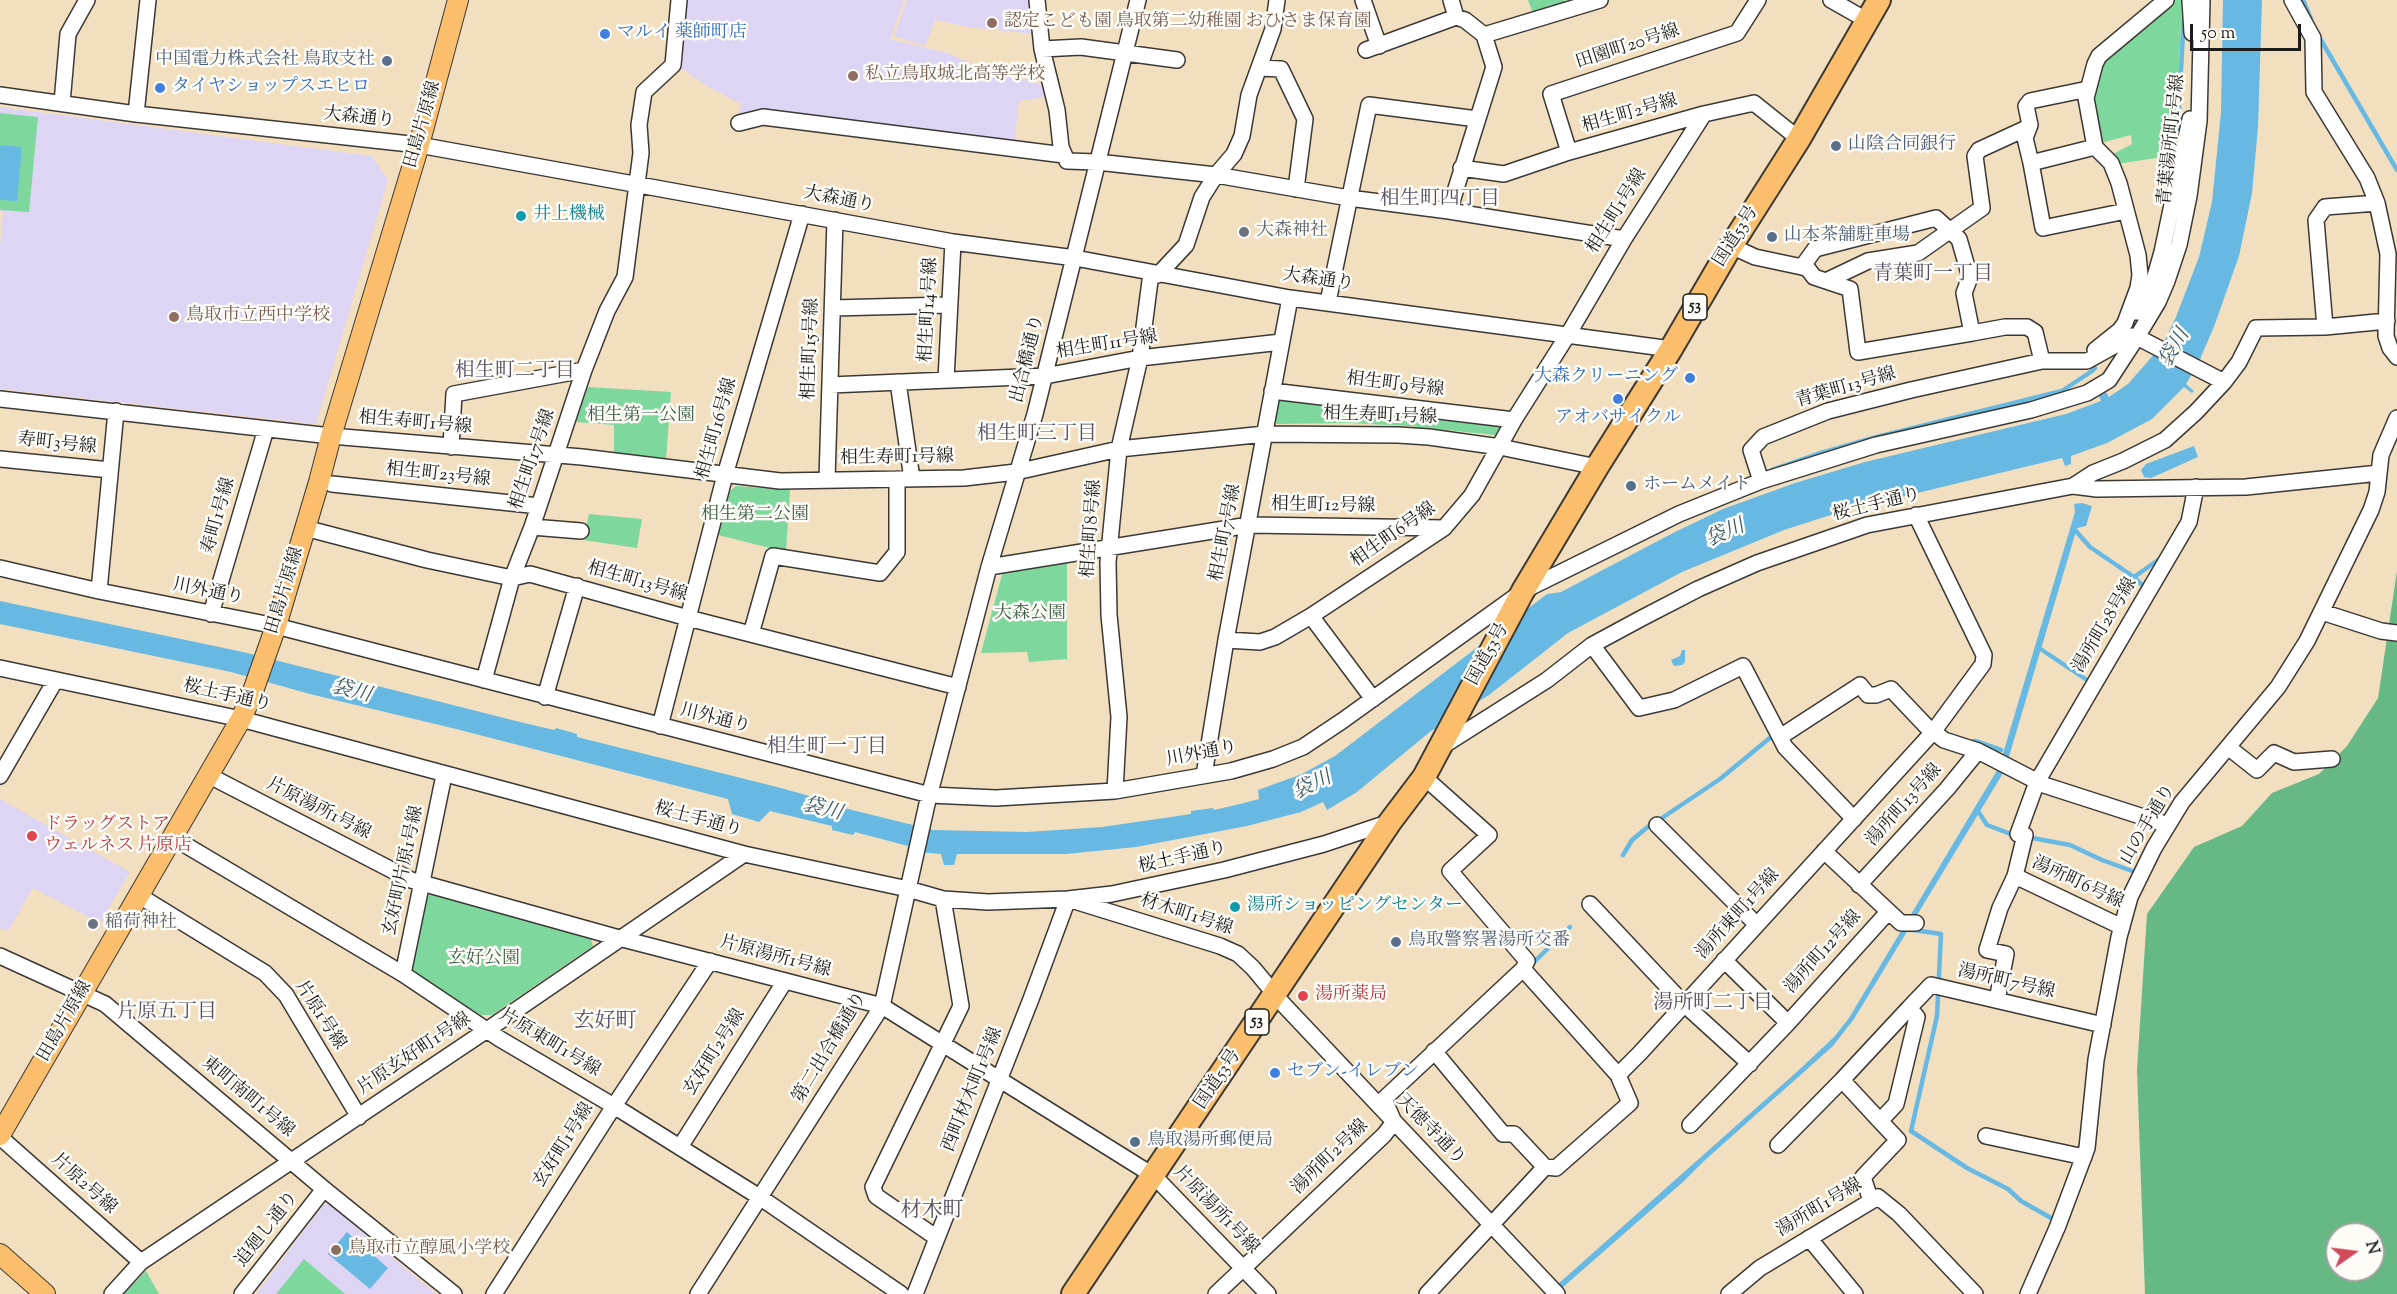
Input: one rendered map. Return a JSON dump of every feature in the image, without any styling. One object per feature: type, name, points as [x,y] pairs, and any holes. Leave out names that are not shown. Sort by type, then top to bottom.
[{"type":"highway","name":"国道53号","points":[[1073,1294],[1390,822],[1424,777],[1523,591],[1731,246],[1799,140],[1879,0]]},
{"type":"main road","name":"田島片原線","points":[[0,1136],[241,719],[252,694],[273,634],[419,145],[458,0]]},
{"type":"main road","points":[[0,1254],[45,1294]]},
{"type":"street","points":[[62,104],[68,34],[87,0]]},
{"type":"street","points":[[136,114],[148,0]]},
{"type":"street","name":"相生町17号線","points":[[484,680],[512,578],[557,457],[607,311],[625,277],[641,153],[639,125],[645,92],[673,64],[679,0]]},
{"type":"street","points":[[1037,0],[1042,49],[1067,161],[1097,162],[1216,175],[1349,198],[1449,211],[1624,239]]},
{"type":"street","name":"出合橋通り","points":[[929,799],[989,567],[1045,376],[1138,0]]},
{"type":"street","points":[[1364,0],[1373,48],[1456,17],[1465,20],[1484,35],[1494,67],[1449,211]]},
{"type":"street","points":[[1451,0],[1456,17]]},
{"type":"street","points":[[1484,35],[1600,0]]},
{"type":"street","name":"田園町20号線","points":[[1569,152],[1551,94],[1737,33],[1758,0]]},
{"type":"street","points":[[1831,0],[1868,21]]},
{"type":"street","points":[[2125,323],[2135,302],[2140,275],[2138,255],[2119,183],[2111,163],[2095,147],[2086,98],[2099,56],[2166,0]]},
{"type":"street","points":[[2190,0],[2193,56],[2200,70]]},
{"type":"street","name":"青葉湯所町1号線","points":[[1761,481],[1876,445],[2031,410],[2087,393],[2109,380],[2141,339],[2158,303],[2179,245],[2193,172],[2199,98],[2202,0]]},
{"type":"street","points":[[2292,0],[2313,38],[2314,92],[2367,178],[2377,203],[2388,254],[2386,336],[2390,348],[2397,357]]},
{"type":"street","points":[[1154,274],[1186,245],[1202,197],[1216,175],[1234,154],[1242,136],[1249,95],[1273,29],[1279,1]]},
{"type":"street","points":[[1042,49],[1081,47],[1176,60]]},
{"type":"street","points":[[1260,68],[1281,69],[1305,119],[1296,189]]},
{"type":"street","points":[[2088,89],[2030,101],[2026,106],[2029,127],[2025,138],[2043,228],[2126,211]]},
{"type":"street","name":"大森通り","points":[[0,95],[136,114],[419,145],[953,242],[1075,258],[1290,298],[1569,333],[1671,349]]},
{"type":"street","points":[[2081,361],[2120,330],[2143,305],[2154,280],[2168,228],[2192,109],[2199,98]]},
{"type":"street","name":"相生町2号線","points":[[1461,168],[1504,174],[1569,152],[1704,114],[1754,103],[1799,140]]},
{"type":"street","points":[[1328,302],[1369,105],[1477,119]]},
{"type":"street","name":"相生町1号線","points":[[1569,333],[1624,239],[1704,114]]},
{"type":"street","points":[[739,123],[763,117],[1064,155]]},
{"type":"street","points":[[1826,281],[1868,261],[1918,253],[1982,208],[1975,156],[1979,150],[2029,127]]},
{"type":"street","points":[[2031,164],[2095,147]]},
{"type":"street","points":[[2325,327],[2316,220],[2325,207],[2377,203]]},
{"type":"street","name":"相生町16号線","points":[[660,726],[725,475],[802,214]]},
{"type":"street","points":[[1802,267],[1815,249],[1936,218],[1959,239],[1970,277],[1964,293],[1972,333]]},
{"type":"street","name":"相生町15号線","points":[[827,479],[835,220]]},
{"type":"street","name":"相生町14号線","points":[[946,380],[953,242]]},
{"type":"street","points":[[1731,246],[1755,258],[1808,269],[1814,277],[1851,288],[1858,352],[2006,327],[2027,327],[2035,332],[2042,361]]},
{"type":"street","name":"相生町8号線","points":[[1115,791],[1119,717],[1109,615],[1109,548],[1119,449],[1140,358],[1154,274]]},
{"type":"street","name":"相生町7号線","points":[[1204,776],[1226,640],[1290,298]]},
{"type":"street","points":[[833,308],[949,305]]},
{"type":"street","points":[[2073,486],[2093,473],[2131,458],[2165,440],[2224,382],[2239,362],[2256,328],[2325,327],[2387,321]]},
{"type":"street","name":"相生町6号線","points":[[1226,640],[1263,642],[1311,616],[1444,528],[1472,495],[1514,420],[1569,333]]},
{"type":"street","name":"青葉町13号線","points":[[1761,481],[1751,450],[1763,437],[1828,411],[2042,361],[2087,361],[2132,336],[2141,339]]},
{"type":"street","points":[[2141,339],[2224,382]]},
{"type":"street","name":"相生町11号線","points":[[830,385],[1045,376],[1140,358],[1281,342]]},
{"type":"street","points":[[450,447],[454,394],[585,370]]},
{"type":"street","points":[[751,634],[773,556],[880,573],[897,552],[904,479],[898,382]]},
{"type":"street","name":"相生町9号線","points":[[1272,392],[1514,420]]},
{"type":"street","points":[[0,399],[116,411],[99,591]]},
{"type":"street","name":"相生寿町1号線","points":[[116,411],[331,436],[557,457],[582,457],[780,481],[964,478],[1016,472],[1119,449],[1265,434],[1398,435],[1500,447],[1597,467]]},
{"type":"street","name":"山の手通り","points":[[2028,1294],[2057,1228],[2087,1148],[2096,1060],[2130,897],[2154,848],[2182,802],[2278,687],[2307,641],[2372,510],[2377,492],[2381,454],[2397,418]]},
{"type":"street","name":"寿町1号線","points":[[211,614],[266,429]]},
{"type":"street","name":"寿町3号線","points":[[0,459],[110,470]]},
{"type":"street","name":"桜土手通り","points":[[1438,749],[1547,680],[1592,645],[1698,589],[1757,563],[1867,525],[2073,486],[2097,489],[2246,487],[2379,473]]},
{"type":"street","points":[[1523,591],[1679,514],[1761,481]]},
{"type":"street","name":"相生町23号線","points":[[332,484],[539,506]]},
{"type":"street","name":"湯所町28号線","points":[[2015,876],[2025,835],[2018,834],[2037,782],[2189,522],[2196,487]]},
{"type":"street","name":"湯所東町1号線","points":[[1618,1075],[1933,732],[1983,664],[1984,655],[1916,515]]},
{"type":"street","name":"相生町12号線","points":[[989,567],[1249,525],[1444,528]]},
{"type":"street","points":[[532,527],[580,531]]},
{"type":"street","name":"相生町13号線","points":[[305,528],[427,560],[512,578],[530,574],[688,618],[958,687]]},
{"type":"street","name":"川外通り","points":[[0,568],[211,614],[273,634],[484,680],[929,799],[996,798],[1115,791],[1204,776],[1274,759],[1303,747],[1523,591]]},
{"type":"street","points":[[545,697],[577,586]]},
{"type":"street","points":[[2322,612],[2381,631],[2397,633]]},
{"type":"street","points":[[1311,616],[1373,699]]},
{"type":"street","points":[[1592,645],[1639,708],[1674,700],[1743,666],[1785,747],[1854,819]]},
{"type":"street","name":"桜土手通り","points":[[0,668],[241,719],[744,854],[908,889],[943,899],[988,902],[1068,899],[1112,894],[1224,870],[1323,844],[1390,822]]},
{"type":"street","points":[[0,776],[55,681]]},
{"type":"street","points":[[1780,737],[1860,685],[1868,695],[1876,695],[1891,689],[1933,732],[1944,740],[1978,751],[2037,782],[2167,826]]},
{"type":"street","points":[[2228,747],[2257,770],[2274,753],[2294,762],[2331,759]]},
{"type":"street","name":"湯所町13号線","points":[[1859,885],[1947,789],[1978,751]]},
{"type":"street","name":"片原湯所1号線","points":[[208,775],[411,880],[618,938],[882,1006],[1154,1176],[1268,1294]]},
{"type":"street","name":"玄好町片原1号線","points":[[403,974],[444,775]]},
{"type":"street","points":[[1424,777],[1489,835],[1450,872],[1527,961],[1523,969],[1618,1075],[1630,1103],[1556,1168],[1545,1167],[1514,1134],[1503,1134],[1434,1051]]},
{"type":"street","name":"第二出合橋通り","points":[[698,1294],[882,1006],[929,799]]},
{"type":"street","points":[[1657,825],[1756,924]]},
{"type":"street","name":"片原東町1号線","points":[[172,837],[403,974],[487,1030],[680,1147],[761,1198],[901,1294]]},
{"type":"street","name":"湯所町12号線","points":[[1824,851],[1888,912],[1908,923]]},
{"type":"street","name":"片原玄好町1号線","points":[[112,1294],[141,1262],[293,1162],[744,854]]},
{"type":"street","points":[[1997,1000],[2006,954],[1987,950],[2000,908],[2015,876]]},
{"type":"street","name":"湯所町6号線","points":[[2015,876],[2122,927]]},
{"type":"street","name":"片原1号線","points":[[138,895],[265,973],[285,995],[359,1117]]},
{"type":"street","points":[[937,1238],[876,1196],[873,1187],[961,1005],[943,899]]},
{"type":"street","name":"材木町1号線","points":[[1068,899],[1220,946],[1238,954],[1275,995]]},
{"type":"street","name":"西町材木町1号線","points":[[915,1294],[1068,899]]},
{"type":"street","points":[[1590,904],[1684,1004],[1750,1064]]},
{"type":"street","name":"湯所町12号線","points":[[1690,1125],[1750,1064],[1888,912]]},
{"type":"street","name":"東町南町1号線","points":[[0,956],[105,1004],[324,1190],[454,1294]]},
{"type":"street","points":[[1724,960],[1788,1023]]},
{"type":"street","name":"玄好町1号線","points":[[494,1294],[710,961]]},
{"type":"street","name":"湯所町2号線","points":[[1216,1294],[1384,1136],[1394,1122],[1384,1099],[1523,969]]},
{"type":"street","name":"玄好町2号線","points":[[680,1147],[785,981]]},
{"type":"street","name":"湯所町7号線","points":[[1909,1008],[1931,985],[2103,1025]]},
{"type":"street","name":"天徳寺通り","points":[[1275,995],[1557,1294]]},
{"type":"street","points":[[1778,1145],[1909,1008],[1917,1017],[1896,1104],[1880,1120]]},
{"type":"street","points":[[1842,1080],[1898,1140],[1863,1177],[1871,1201]]},
{"type":"street","name":"片原2号線","points":[[0,1136],[141,1262]]},
{"type":"street","points":[[1986,1136],[2084,1157]]},
{"type":"street","points":[[1427,1294],[1545,1167]]},
{"type":"street","name":"追廻し通り","points":[[242,1294],[324,1190]]},
{"type":"street","name":"湯所町1号線","points":[[1729,1294],[1760,1268],[1878,1197],[1899,1214],[1975,1294]]},
{"type":"street","points":[[1809,1238],[1855,1294]]},
{"type":"shaded area","name":"私立鳥取城北高等学校","points":[[684,0],[904,0],[890,39],[948,53],[965,61],[1045,86],[1048,97],[1019,101],[1014,145],[737,120],[741,104],[707,86],[678,66]]},
{"type":"shaded area","name":"認定こども園 鳥取第二幼稚園 おひさま保育園","points":[[907,0],[1032,0],[1035,34],[968,27],[935,20],[925,46],[894,36]]},
{"type":"shaded area","name":"鳥取市立西中学校","points":[[0,107],[372,156],[388,180],[316,424],[0,389],[0,246],[3,212],[0,211]]},
{"type":"shaded area","name":"ドラッグストア ウェルネス 片原店","points":[[0,799],[130,872],[100,923],[33,888],[8,931],[0,928]]},
{"type":"shaded area","name":"鳥取市立醇風小学校","points":[[329,1204],[436,1294],[256,1294],[323,1205]]},
{"type":"green space","points":[[1528,0],[1565,0],[1566,5],[1533,13]]},
{"type":"green space","points":[[2171,0],[2182,0],[2175,155],[2117,164],[2113,154],[2132,144],[2131,135],[2101,143],[2093,94],[2098,65]]},
{"type":"green space","points":[[0,113],[38,117],[29,212],[0,210]]},
{"type":"green space","name":"相生第一公園","points":[[588,387],[671,392],[666,460],[614,455],[614,425],[576,422]]},
{"type":"green space","points":[[1279,399],[1503,425],[1502,433],[1494,435],[1409,426],[1348,423],[1277,424],[1274,420]]},
{"type":"green space","name":"相生第二公園","points":[[736,486],[790,490],[786,552],[718,535],[730,491]]},
{"type":"green space","points":[[589,514],[642,519],[637,548],[583,540]]},
{"type":"green space","name":"大森公園","points":[[1067,560],[1067,659],[1029,662],[1027,652],[981,653],[1003,571]]},
{"type":"green space","points":[[2397,571],[2397,1294],[2145,1294],[2137,1070],[2147,914],[2194,847],[2242,826],[2272,793],[2319,774],[2347,746],[2378,698]]},
{"type":"green space","name":"玄好公園","points":[[432,894],[591,939],[593,946],[492,1015],[481,1015],[413,974],[411,964],[425,897]]},
{"type":"green space","points":[[304,1259],[345,1294],[276,1294]]},
{"type":"green space","points":[[146,1271],[159,1294],[124,1294],[131,1286]]},
{"type":"water","name":"袋川","points":[[2223,0],[2262,0],[2258,127],[2252,193],[2239,256],[2215,324],[2198,364],[2186,384],[2194,391],[2192,393],[2184,387],[2152,419],[2107,443],[2071,456],[2071,464],[2065,466],[2062,458],[1843,511],[1784,530],[1682,572],[1568,633],[1489,695],[1431,731],[1357,792],[1327,810],[1323,802],[1301,812],[1247,826],[1136,847],[1066,854],[957,854],[954,865],[944,865],[941,854],[907,851],[908,846],[855,832],[853,835],[832,830],[832,826],[770,811],[759,822],[732,814],[728,799],[456,729],[310,694],[231,672],[0,624],[0,601],[243,652],[520,722],[554,730],[556,728],[577,734],[577,737],[781,788],[827,801],[828,804],[933,830],[1027,832],[1102,827],[1191,814],[1191,811],[1213,808],[1214,810],[1259,799],[1258,790],[1302,774],[1335,756],[1547,594],[1561,592],[1723,509],[1795,483],[1865,462],[2066,414],[2101,401],[2098,394],[2105,391],[2109,397],[2128,384],[2163,344],[2199,257],[2212,202],[2221,112]]},
{"type":"water","points":[[0,145],[22,147],[17,201],[0,200]]},
{"type":"water","points":[[2194,446],[2198,457],[2151,478],[2144,477],[2141,470],[2146,464]]},
{"type":"water","points":[[2082,503],[2092,506],[2086,526],[2077,528],[2005,770],[1854,1019],[1833,1046],[1562,1288],[1558,1284],[1800,1069],[1834,1037],[1849,1018],[1999,767],[2075,512],[2074,504]]},
{"type":"water","points":[[1682,650],[1685,650],[1685,662],[1674,666],[1671,660],[1680,656]]},
{"type":"water","points":[[347,1232],[388,1268],[370,1289],[328,1254]]},
{"type":"waterway","points":[[2303,0],[2311,19]]},
{"type":"waterway","points":[[2177,146],[2184,13]]},
{"type":"waterway","points":[[2318,35],[2397,170]]},
{"type":"waterway","points":[[1772,470],[1873,438],[2062,391],[2092,371],[2095,368],[2092,366]]},
{"type":"waterway","points":[[2075,530],[2090,547],[2134,577],[2145,588]]},
{"type":"waterway","points":[[2134,577],[2161,558]]},
{"type":"waterway","points":[[2039,648],[2090,682]]},
{"type":"waterway","points":[[1659,820],[1720,779],[1771,737]]},
{"type":"waterway","points":[[1969,742],[1975,741],[2001,750]]},
{"type":"waterway","points":[[1978,811],[1987,825],[2016,836]]},
{"type":"waterway","points":[[1623,855],[1632,840],[1650,825]]},
{"type":"waterway","points":[[2027,837],[2070,845],[2135,872]]},
{"type":"waterway","points":[[1533,963],[1570,927]]},
{"type":"waterway","points":[[1907,929],[1941,934],[1937,1016],[1911,1131],[1967,1168],[2008,1189],[2021,1201],[2051,1218]]},
{"type":"place","name":"認定こども園 鳥取第二幼稚園 おひさま保育園","points":[[992,23]]},
{"type":"place","name":"マルイ 薬師町店","points":[[605,34]]},
{"type":"place","name":"中国電力株式会社 鳥取支社","points":[[387,61]]},
{"type":"place","name":"私立鳥取城北高等学校","points":[[853,76]]},
{"type":"place","name":"タイヤショップスエヒロ","points":[[160,88]]},
{"type":"place","name":"山陰合同銀行","points":[[1836,146]]},
{"type":"place","name":"井上機械","points":[[521,216]]},
{"type":"place","name":"大森神社","points":[[1244,232]]},
{"type":"place","name":"山本茶舗駐車場","points":[[1772,237]]},
{"type":"place","name":"鳥取市立西中学校","points":[[174,317]]},
{"type":"place","name":"大森クリーニング","points":[[1690,378]]},
{"type":"place","name":"アオバサイクル","points":[[1618,399]]},
{"type":"place","name":"ホームメイト","points":[[1631,486]]},
{"type":"place","name":"ドラッグストア ウェルネス 片原店","points":[[32,836]]},
{"type":"place","name":"湯所ショッピングセンター","points":[[1235,907]]},
{"type":"place","name":"稲荷神社","points":[[93,924]]},
{"type":"place","name":"鳥取警察署湯所交番","points":[[1396,942]]},
{"type":"place","name":"湯所薬局","points":[[1303,996]]},
{"type":"place","name":"セブン-イレブン","points":[[1275,1073]]},
{"type":"place","name":"鳥取湯所郵便局","points":[[1135,1142]]},
{"type":"place","name":"鳥取市立醇風小学校","points":[[336,1250]]},
{"type":"district","name":"相生町四丁目","points":[[1440,201]]},
{"type":"district","name":"青葉町一丁目","points":[[1933,276]]},
{"type":"district","name":"相生町二丁目","points":[[515,373]]},
{"type":"district","name":"相生町三丁目","points":[[1037,436]]},
{"type":"district","name":"相生町一丁目","points":[[827,749]]},
{"type":"district","name":"湯所町二丁目","points":[[1713,1005]]},
{"type":"district","name":"片原五丁目","points":[[167,1014]]},
{"type":"district","name":"玄好町","points":[[605,1023]]},
{"type":"district","name":"材木町","points":[[932,1212]]}]
